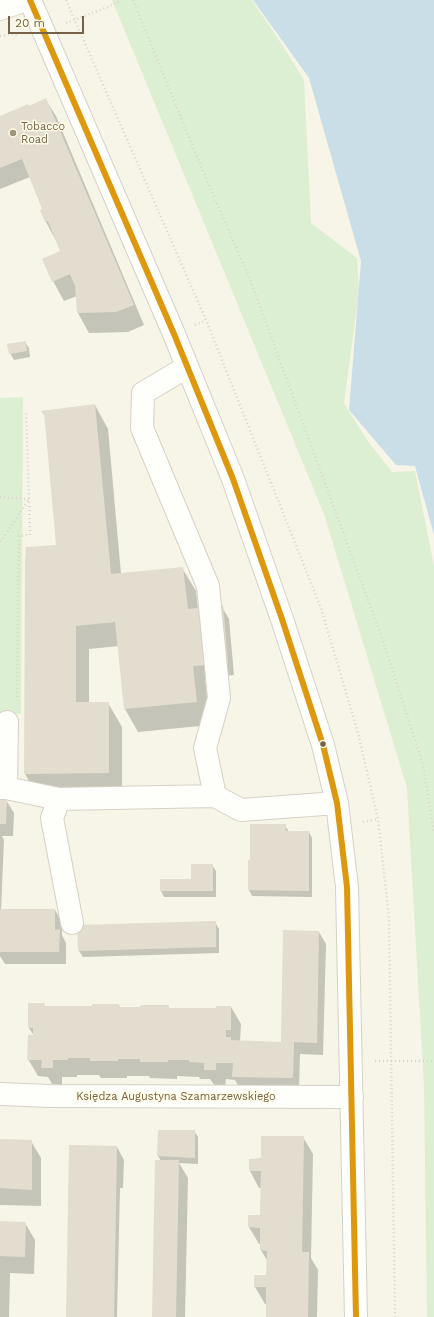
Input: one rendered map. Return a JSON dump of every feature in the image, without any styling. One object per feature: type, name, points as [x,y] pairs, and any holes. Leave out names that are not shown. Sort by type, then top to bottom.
[{"type":"street","points":[[0,8],[26,0]]},
{"type":"street","points":[[30,0],[187,367],[233,479],[282,619],[323,746],[337,803],[347,886],[356,1317]]},
{"type":"street","points":[[187,367],[143,393],[142,428],[208,586],[219,698],[205,748],[215,796]]},
{"type":"street","points":[[7,722],[3,788],[59,799],[215,796],[241,810],[337,803]]},
{"type":"street","points":[[59,799],[52,818],[72,923]]},
{"type":"street","name":"Księdza Augustyna Szamarzewskiego","points":[[0,1094],[49,1096],[352,1097]]},
{"type":"path","points":[[66,0],[75,19],[108,7],[122,0]]},
{"type":"path","points":[[134,0],[202,169],[249,277],[379,631],[423,765],[434,832]]},
{"type":"path","points":[[7,722],[17,722],[18,536],[30,535],[26,410]]},
{"type":"path","points":[[0,497],[29,499]]},
{"type":"path","points":[[0,541],[29,499]]},
{"type":"path","points":[[392,1062],[434,1061]]},
{"type":"path","points":[[394,1263],[395,1317]]},
{"type":"green space","points":[[112,0],[252,0],[281,43],[304,80],[311,223],[357,258],[359,292],[344,403],[367,440],[392,472],[415,471],[434,566],[434,1317],[427,1317],[424,1087],[407,788],[324,514]]},
{"type":"green space","points":[[23,397],[21,714],[0,714],[0,398]]},
{"type":"water","points":[[253,0],[434,0],[434,535],[415,466],[396,465],[349,410],[361,261],[309,78]]},
{"type":"building","points":[[46,98],[134,305],[116,312],[77,313],[75,286],[70,274],[52,282],[42,259],[60,251],[48,221],[45,222],[40,210],[42,209],[22,159],[0,168],[0,116],[28,104],[29,106]]},
{"type":"building","points":[[26,341],[27,351],[9,354],[7,344]]},
{"type":"building","points":[[95,404],[111,574],[183,567],[188,609],[223,605],[228,663],[193,666],[197,702],[124,709],[115,622],[76,626],[76,702],[109,702],[109,773],[24,774],[26,547],[56,545],[44,412],[42,413],[41,411]]},
{"type":"building","points":[[0,799],[7,799],[6,824],[0,824]]},
{"type":"building","points":[[250,824],[286,824],[286,831],[309,831],[309,891],[248,890]]},
{"type":"building","points":[[191,864],[213,864],[213,891],[160,891],[160,879],[191,879]]},
{"type":"building","points":[[0,909],[55,909],[55,930],[60,929],[59,952],[0,952]]},
{"type":"building","points":[[216,921],[216,947],[78,951],[77,925]]},
{"type":"building","points":[[283,930],[319,931],[317,1043],[294,1042],[293,1078],[232,1077],[233,1063],[216,1063],[216,1070],[204,1070],[204,1063],[189,1062],[189,1060],[140,1062],[140,1059],[90,1061],[90,1058],[68,1058],[68,1060],[53,1060],[53,1068],[41,1068],[42,1060],[27,1060],[28,1035],[33,1035],[33,1028],[28,1028],[28,1003],[45,1003],[44,1006],[92,1006],[92,1004],[119,1004],[119,1007],[140,1007],[141,1005],[169,1005],[168,1008],[216,1008],[216,1006],[231,1006],[231,1030],[226,1030],[226,1037],[231,1037],[231,1040],[281,1042]]},
{"type":"building","points":[[158,1130],[195,1130],[195,1158],[157,1156]]},
{"type":"building","points":[[261,1136],[304,1136],[302,1252],[309,1252],[308,1317],[266,1317],[266,1287],[254,1287],[254,1275],[266,1275],[267,1251],[260,1250],[260,1228],[248,1227],[248,1215],[260,1215],[261,1171],[249,1171],[249,1159],[261,1158]]},
{"type":"building","points":[[0,1139],[32,1140],[32,1190],[0,1188]]},
{"type":"building","points":[[69,1145],[117,1146],[114,1317],[66,1317]]},
{"type":"building","points":[[155,1160],[179,1160],[176,1317],[152,1317]]},
{"type":"building","points":[[0,1221],[26,1222],[25,1257],[0,1256]]},
{"type":"transit line","points":[[30,0],[174,334],[233,479],[282,619],[323,745],[337,803],[347,887],[356,1317]]},
{"type":"place","name":"Tobacco Road","points":[[13,133]]}]
